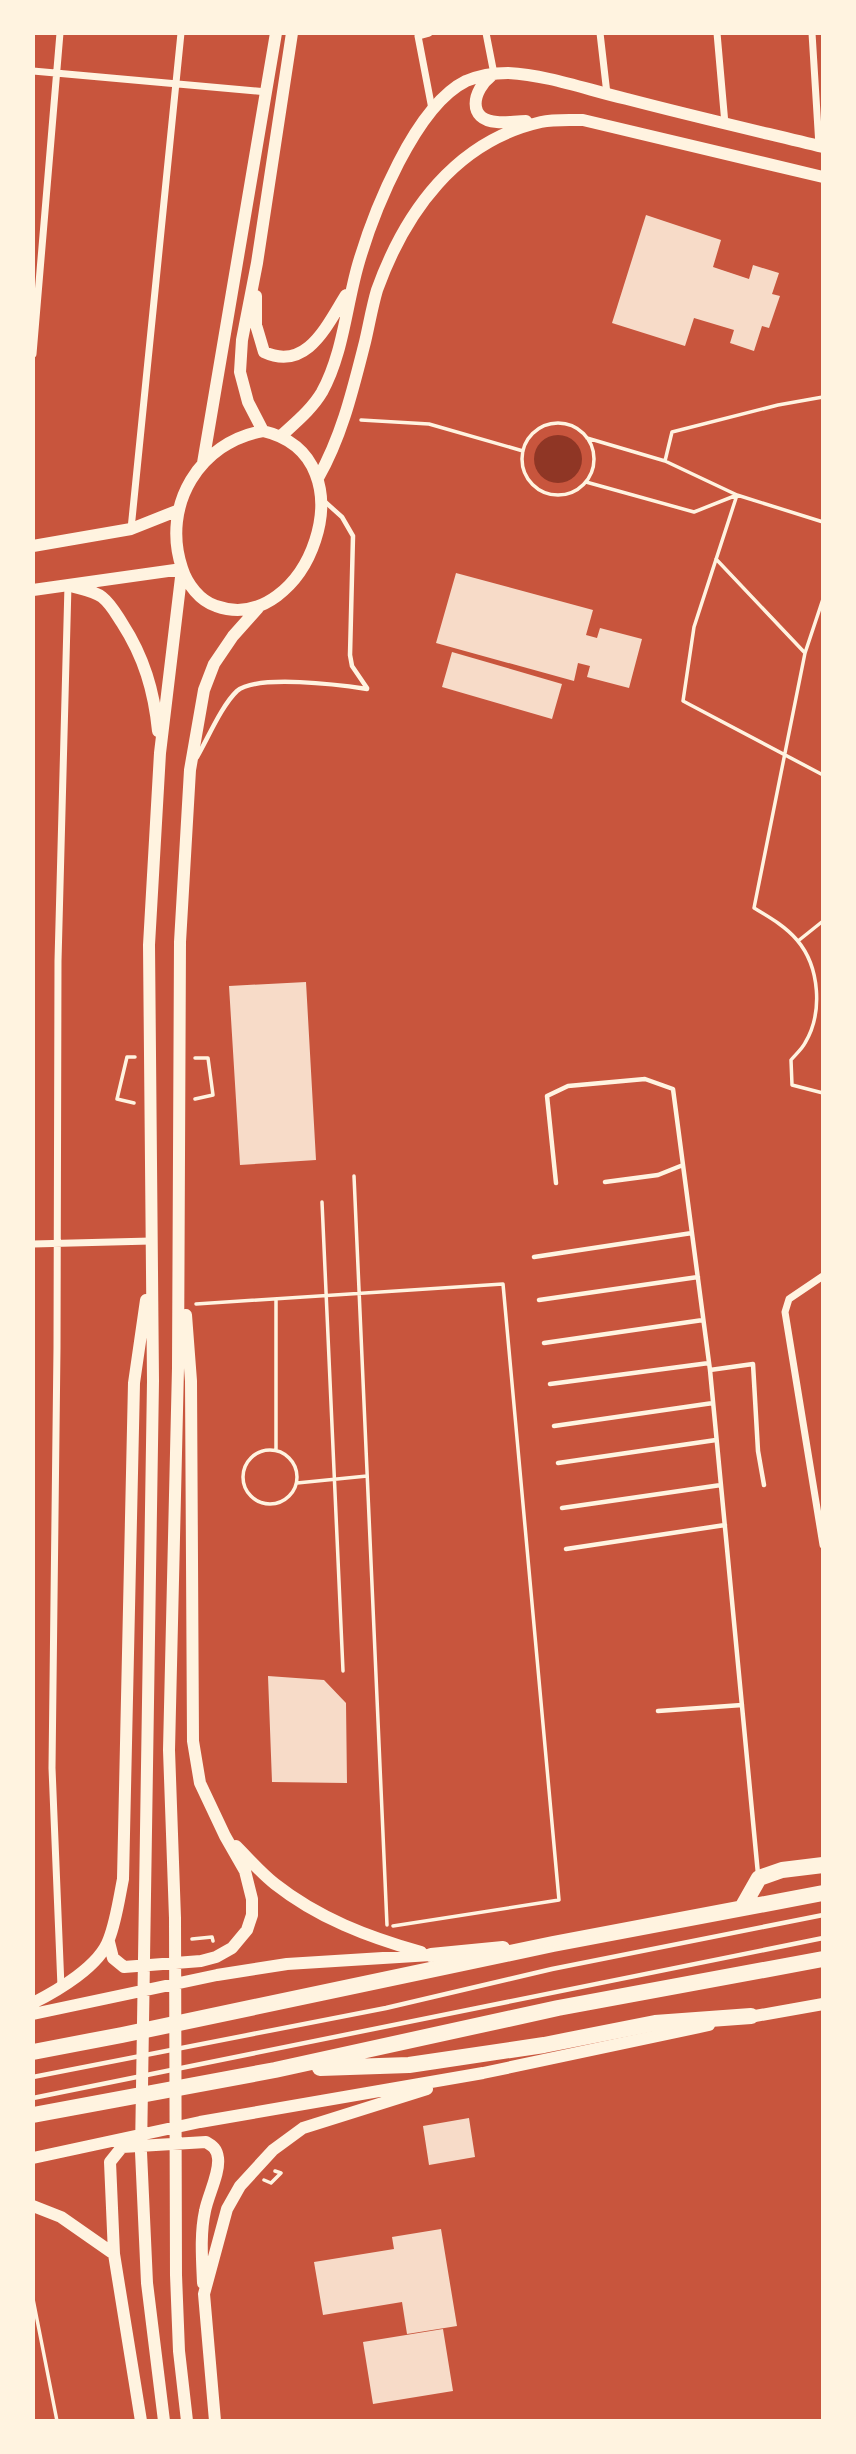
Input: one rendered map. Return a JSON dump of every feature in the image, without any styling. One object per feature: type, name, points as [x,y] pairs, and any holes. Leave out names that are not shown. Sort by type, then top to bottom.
[{"type":"highway","points":[[741,1908],[759,1878],[782,1870],[823,1865]]},
{"type":"highway","points":[[33,2052],[553,1944],[823,1893]]},
{"type":"highway","points":[[33,2115],[275,2070],[558,2008],[823,1959]]},
{"type":"highway","points":[[275,2070],[409,2065],[544,2045],[655,2023],[751,2016]]},
{"type":"main road","points":[[203,463],[276,33]]},
{"type":"main road","points":[[263,430],[248,402],[240,372],[242,340],[257,263],[292,33]]},
{"type":"main road","points":[[494,74],[482,83],[475,102],[478,112],[487,120],[583,120],[823,177]]},
{"type":"main road","points":[[282,435],[321,394],[333,368],[352,285],[376,210],[389,181],[409,144],[433,111],[448,94],[467,81],[494,74],[547,79],[821,147]]},
{"type":"main road","points":[[318,478],[335,448],[377,291],[396,246],[415,211],[447,172],[478,146],[508,131],[544,121]]},
{"type":"main road","points":[[257,263],[256,325],[264,352],[273,356],[287,358],[303,353],[317,340],[352,285]]},
{"type":"main road","points":[[187,2421],[179,2351],[176,2275],[176,1941],[169,1750],[179,1230],[180,942],[190,770],[204,690],[214,664],[233,636],[258,608],[283,592],[302,569],[317,535],[322,499],[318,478],[296,445],[282,435],[263,430],[233,439],[217,449],[198,468],[179,510],[177,542],[182,569],[192,588],[212,605],[239,610],[258,608]]},
{"type":"main road","points":[[33,546],[131,529],[179,510]]},
{"type":"main road","points":[[33,590],[182,569]]},
{"type":"main road","points":[[164,2421],[147,2283],[141,2152],[153,1381],[149,945],[160,753],[182,569]]},
{"type":"main road","points":[[68,585],[100,595],[112,607],[131,635],[155,698],[160,753]]},
{"type":"main road","points":[[151,1258],[134,1383],[123,1879],[109,1942],[113,1958],[124,1967],[201,1961],[216,1957],[232,1948],[247,1930],[252,1915],[252,1899],[245,1871],[200,1783],[193,1741],[191,1381],[179,1230]]},
{"type":"main road","points":[[225,1836],[272,1882],[346,1928],[431,1955]]},
{"type":"main road","points":[[33,2003],[61,1989],[88,1966],[109,1942]]},
{"type":"main road","points":[[33,2014],[217,1975],[287,1964],[553,1944]]},
{"type":"main road","points":[[33,2158],[211,2120],[483,2073],[751,2016],[823,2004]]},
{"type":"main road","points":[[204,2294],[227,2209],[249,2174],[273,2150],[303,2129],[483,2073]]},
{"type":"main road","points":[[141,2421],[114,2254],[110,2162],[122,2147],[206,2142],[214,2146],[219,2156],[204,2216],[202,2252],[215,2421]]},
{"type":"main road","points":[[33,2206],[61,2217],[114,2254]]},
{"type":"street","points":[[33,354],[60,33]]},
{"type":"street","points":[[131,529],[181,33]]},
{"type":"street","points":[[429,33],[418,36],[433,111]]},
{"type":"street","points":[[486,33],[494,74]]},
{"type":"street","points":[[600,33],[607,94]]},
{"type":"street","points":[[717,33],[725,124]]},
{"type":"street","points":[[812,33],[821,147]]},
{"type":"street","points":[[33,71],[267,92]]},
{"type":"street","points":[[61,1989],[52,1768],[58,961],[68,585]]},
{"type":"street","points":[[33,1244],[151,1241]]},
{"type":"street","points":[[823,1276],[789,1299],[785,1312],[823,1545]]},
{"type":"lane","points":[[190,770],[237,691],[250,684],[289,682],[367,689],[352,666],[350,655],[353,536],[342,517],[322,499]]},
{"type":"lane","points":[[556,1183],[547,1096],[568,1086],[645,1079],[673,1089],[710,1370],[759,1878]]},
{"type":"lane","points":[[605,1182],[658,1175],[683,1165]]},
{"type":"lane","points":[[534,1256],[692,1233]]},
{"type":"lane","points":[[540,1300],[698,1277]]},
{"type":"lane","points":[[544,1343],[704,1320]]},
{"type":"lane","points":[[550,1384],[709,1363]]},
{"type":"lane","points":[[710,1370],[753,1364],[758,1451],[764,1485]]},
{"type":"lane","points":[[554,1426],[713,1403]]},
{"type":"lane","points":[[558,1463],[716,1440]]},
{"type":"lane","points":[[562,1508],[721,1485]]},
{"type":"lane","points":[[566,1549],[725,1525]]},
{"type":"lane","points":[[657,1711],[742,1705]]},
{"type":"lane","points":[[33,2077],[386,2008],[588,1961],[823,1915]]},
{"type":"lane","points":[[33,2098],[823,1938]]},
{"type":"path","points":[[665,461],[672,432],[778,405],[823,397]]},
{"type":"path","points":[[344,419],[429,424],[523,451]]},
{"type":"path","points":[[587,438],[594,460],[591,472],[576,490],[553,495],[532,485],[525,475],[522,463],[527,440],[545,426],[556,423],[568,425],[587,438],[665,461],[737,495],[823,522]]},
{"type":"path","points":[[585,482],[694,512],[737,495]]},
{"type":"path","points":[[737,495],[694,627],[683,701],[823,775]]},
{"type":"path","points":[[716,559],[805,653]]},
{"type":"path","points":[[823,599],[805,653],[754,908],[779,923],[798,941],[812,965],[817,996],[814,1019],[805,1043],[791,1060],[793,1085],[823,1093]]},
{"type":"path","points":[[798,941],[823,921]]},
{"type":"path","points":[[117,1099],[127,1057]]},
{"type":"path","points":[[208,1058],[214,1095]]},
{"type":"path","points":[[185,1305],[359,1293],[503,1284],[559,1900],[387,1927],[367,1476],[359,1293],[354,1176]]},
{"type":"path","points":[[323,1202],[343,1671]]},
{"type":"path","points":[[276,1299],[276,1450]]},
{"type":"path","points":[[276,1450],[291,1458],[297,1483],[288,1498],[271,1504],[254,1499],[248,1492],[244,1484],[245,1466],[258,1452],[276,1450]]},
{"type":"path","points":[[297,1483],[367,1476]]},
{"type":"path","points":[[176,1941],[212,1937]]},
{"type":"path","points":[[271,2183],[281,2173]]},
{"type":"path","points":[[33,2299],[57,2421]]},
{"type":"shaded area","points":[[558,435],[575,442],[582,459],[575,476],[558,483],[541,476],[534,459],[541,442]]},
{"type":"building","points":[[646,215],[721,240],[713,267],[749,279],[753,265],[779,273],[772,294],[780,296],[769,328],[762,326],[754,351],[730,343],[734,330],[694,318],[685,346],[612,323]]},
{"type":"building","points":[[456,573],[593,610],[586,635],[597,638],[600,628],[642,639],[629,688],[587,677],[590,666],[578,663],[574,681],[436,643]]},
{"type":"building","points":[[452,652],[562,684],[552,719],[442,687]]},
{"type":"building","points":[[306,982],[316,1160],[240,1165],[229,986]]},
{"type":"building","points":[[268,1676],[324,1680],[346,1703],[347,1783],[272,1782]]},
{"type":"building","points":[[469,2118],[475,2157],[429,2165],[423,2126]]},
{"type":"building","points":[[441,2229],[457,2326],[407,2334],[402,2302],[323,2315],[314,2262],[394,2249],[392,2237]]},
{"type":"building","points":[[443,2329],[453,2391],[373,2404],[363,2342]]}]
